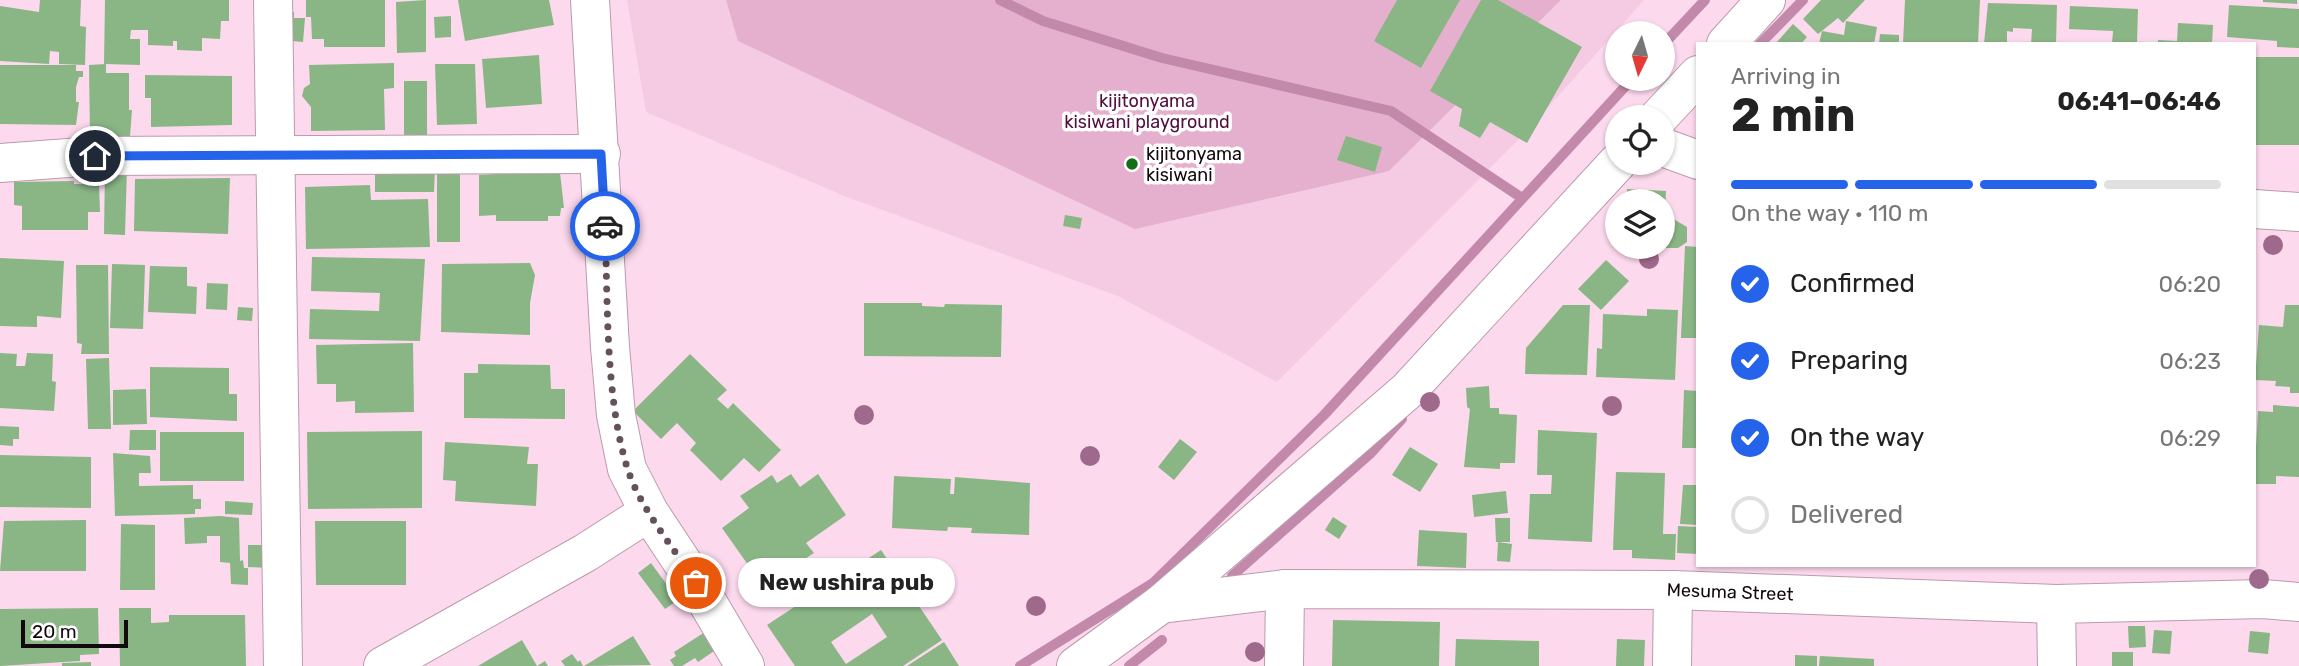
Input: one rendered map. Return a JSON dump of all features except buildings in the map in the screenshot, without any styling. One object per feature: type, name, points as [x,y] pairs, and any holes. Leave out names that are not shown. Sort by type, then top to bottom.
[{"type":"street","points":[[273,0],[283,666]]},
{"type":"street","points":[[590,0],[616,415],[627,468],[649,512],[696,583],[745,666]]},
{"type":"street","points":[[1728,42],[1766,0]]},
{"type":"street","points":[[1670,105],[1696,77]]},
{"type":"street","points":[[1675,152],[1696,159]]},
{"type":"street","points":[[0,163],[95,156],[277,153],[601,154]]},
{"type":"street","points":[[1076,666],[1161,604],[1408,390],[1606,175]]},
{"type":"street","points":[[2256,209],[2299,212]]},
{"type":"street","points":[[383,666],[585,553],[649,512]]},
{"type":"street","points":[[1284,666],[1285,589]]},
{"type":"street","name":"Mesuma Street","points":[[1161,604],[1285,589],[1673,590],[2056,604],[2263,599],[2299,602]]},
{"type":"street","points":[[1672,666],[1673,590]]},
{"type":"street","points":[[2056,604],[2057,666]]},
{"type":"shaded area","name":"kijitonyama kisiwani","points":[[627,0],[1644,0],[1625,21],[1605,21],[1605,44],[1527,131],[1277,382],[1118,296],[847,197],[646,112]]},
{"type":"green space","name":"kijitonyama kisiwani playground","points":[[726,0],[1561,0],[1389,171],[1135,229],[738,41]]},
{"type":"waterway","points":[[1000,0],[1043,21],[1162,58],[1391,111],[1522,198]]},
{"type":"waterway","points":[[1675,32],[1705,0]]},
{"type":"waterway","points":[[1762,42],[1803,0]]},
{"type":"waterway","points":[[1020,666],[1153,583],[1324,415],[1621,91]]},
{"type":"waterway","points":[[1232,576],[1371,453],[1402,419]]},
{"type":"waterway","points":[[1129,666],[1162,640]]},
{"type":"way so far","points":[[605,226],[616,415],[627,468],[649,512],[696,583]]},
{"type":"place","name":"kijitonyama kisiwani","points":[[1132,164]]},
{"type":"place","name":"New ushira pub","points":[[696,583]]},
{"type":"route","points":[[95,156],[277,153],[601,154],[605,226]]}]
